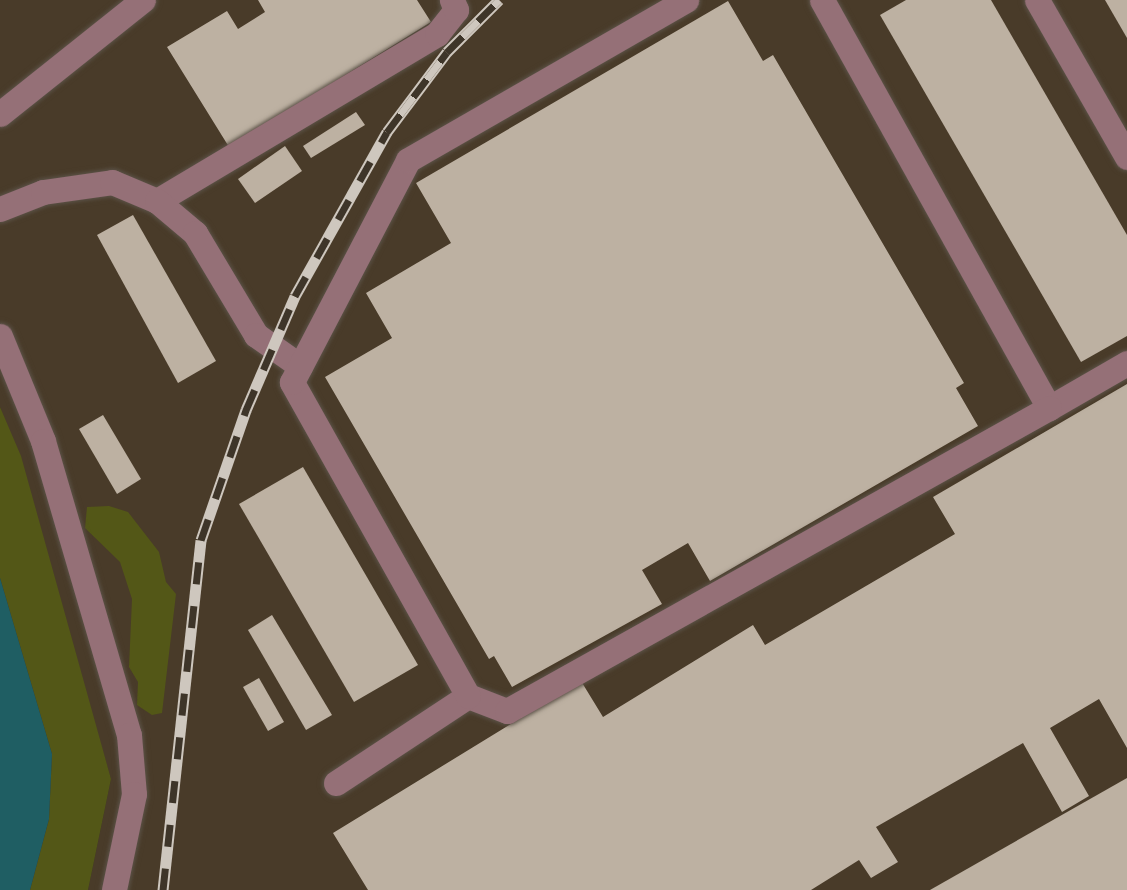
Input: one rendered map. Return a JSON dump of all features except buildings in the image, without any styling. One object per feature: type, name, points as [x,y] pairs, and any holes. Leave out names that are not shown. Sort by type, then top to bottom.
[{"type":"lane","points":[[0,114],[144,0]]},
{"type":"lane","points":[[157,201],[437,34],[456,10],[452,0]]},
{"type":"lane","points":[[686,0],[408,160],[292,382],[468,696],[507,711],[1127,363]]},
{"type":"lane","points":[[822,0],[1049,408]]},
{"type":"lane","points":[[1037,0],[1127,157]]},
{"type":"lane","points":[[0,210],[43,192],[112,182],[157,201],[195,233],[256,335],[300,366]]},
{"type":"lane","points":[[0,336],[43,441],[130,735],[134,794],[114,890]]},
{"type":"lane","points":[[336,783],[468,696]]},
{"type":"shaded area","points":[[0,0],[1127,0],[1127,890],[88,890],[111,779],[0,407]]},
{"type":"green space","points":[[0,407],[21,456],[111,779],[88,890],[30,890],[49,819],[52,754],[0,578]]},
{"type":"green space","points":[[109,506],[128,512],[159,552],[166,582],[176,594],[162,713],[152,715],[137,705],[138,682],[129,667],[132,599],[120,562],[85,528],[87,507]]},
{"type":"water","points":[[0,578],[52,754],[49,819],[30,890],[0,890]]},
{"type":"railway","points":[[163,890],[201,540],[246,410],[295,296],[387,132],[447,52],[499,0]]}]
